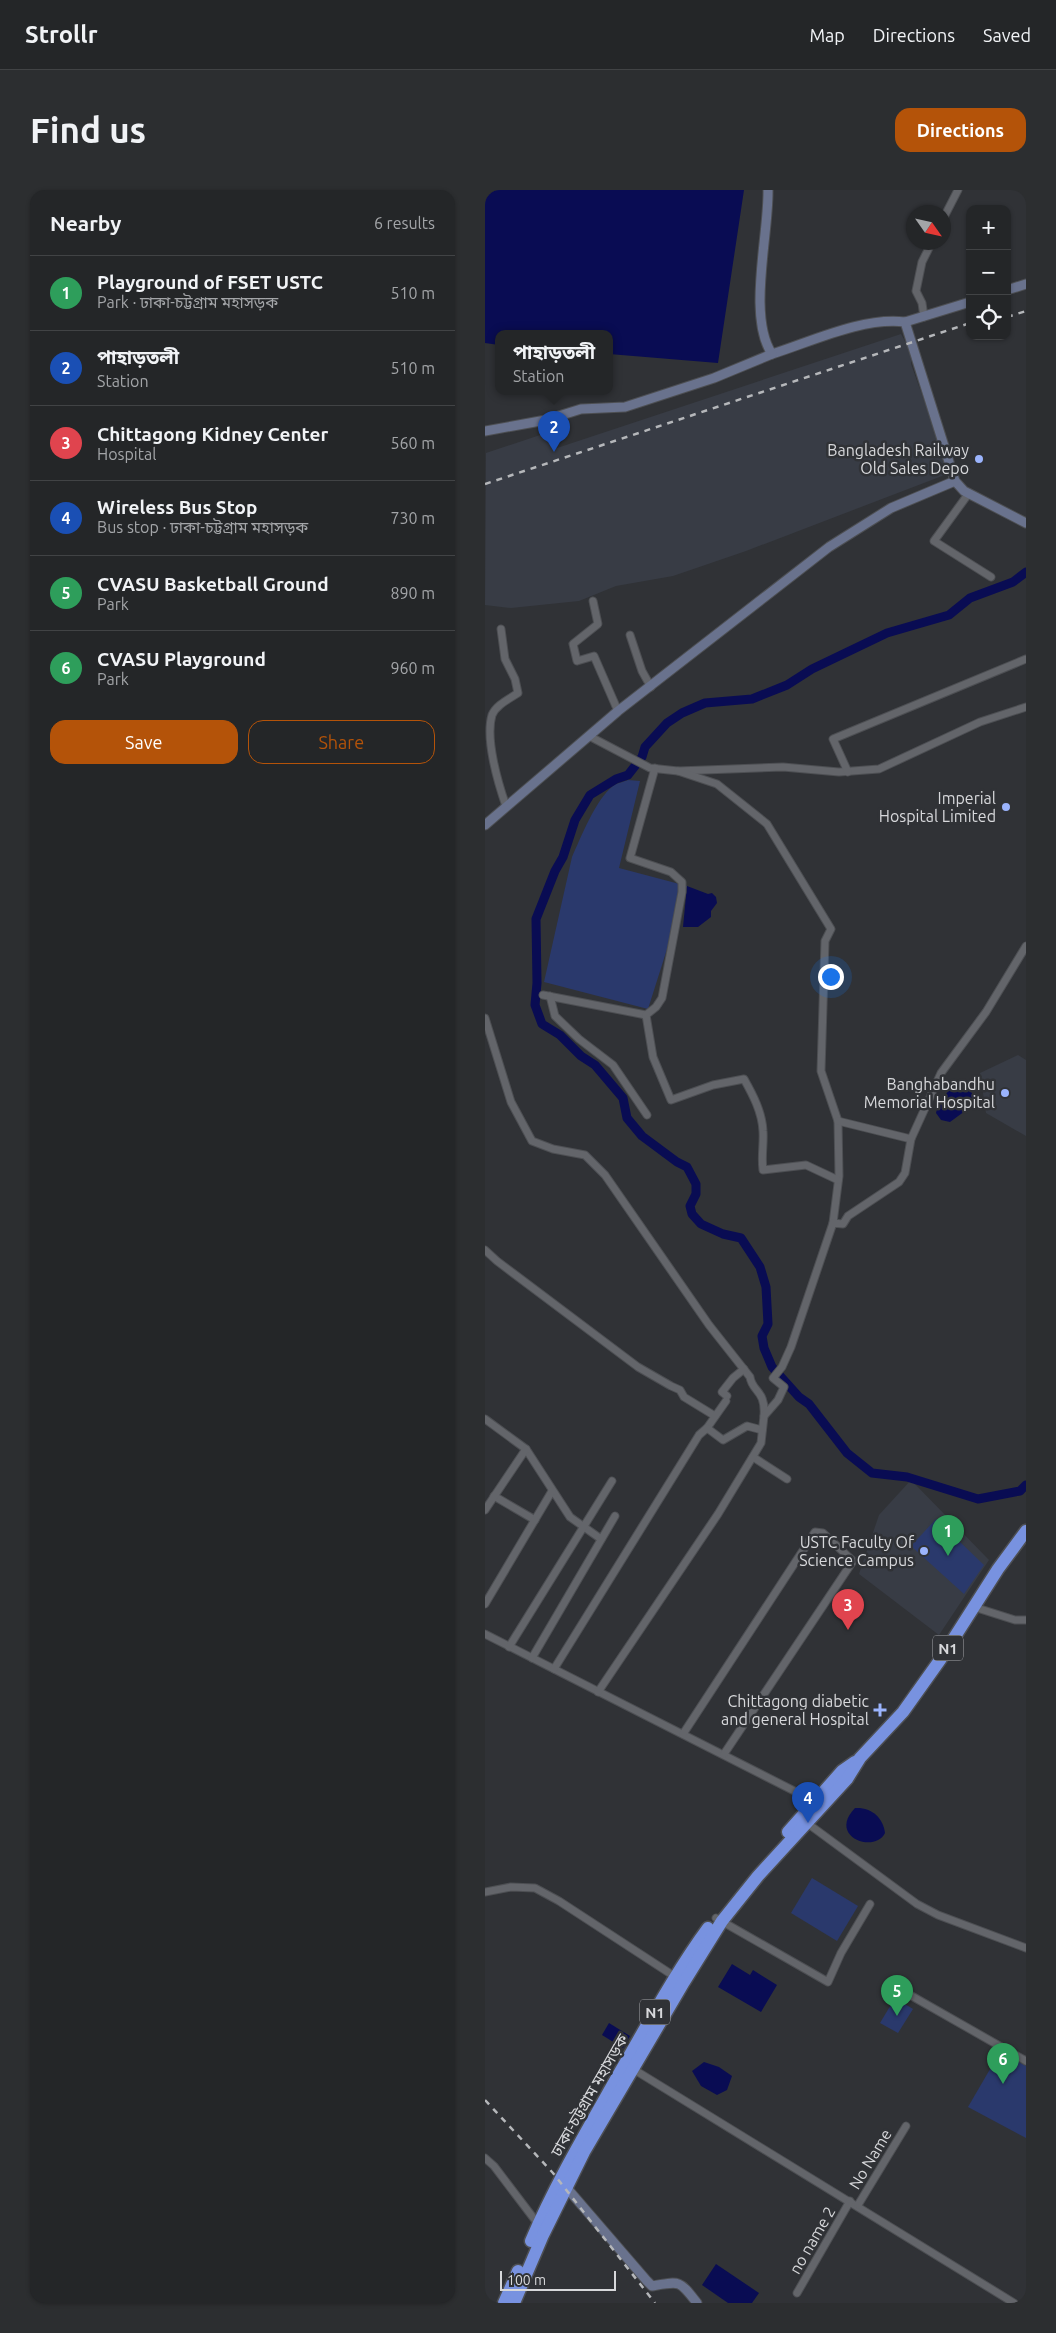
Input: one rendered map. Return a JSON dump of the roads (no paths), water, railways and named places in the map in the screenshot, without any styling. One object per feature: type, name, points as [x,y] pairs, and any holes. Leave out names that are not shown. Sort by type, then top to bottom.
[{"type":"highway","name":"ঢাকা-চট্টগ্রাম মহাসড়ক","points":[[719,1920],[847,1779],[860,1758],[919,1690],[998,1569],[1026,1531]]},
{"type":"highway","name":"ঢাকা-চট্টগ্রাম মহাসড়ক","points":[[504,2303],[538,2224],[583,2137],[680,1979],[719,1920],[732,1896],[814,1801],[842,1771],[860,1758]]},
{"type":"highway","name":"ঢাকা-চট্টগ্রাম মহাসড়ক","points":[[513,2303],[566,2187],[633,2069],[680,1979]]},
{"type":"street","points":[[768,190],[769,212],[759,308],[762,328],[768,348],[772,354]]},
{"type":"street","points":[[950,205],[957,190]]},
{"type":"street","points":[[924,317],[922,303],[916,291],[922,262],[928,250]]},
{"type":"street","points":[[1011,289],[1026,284]]},
{"type":"street","points":[[485,431],[546,420],[581,409],[625,407],[714,378],[772,354],[868,323],[887,320],[905,322],[966,303]]},
{"type":"street","points":[[905,322],[955,481],[969,493],[1026,523]]},
{"type":"street","points":[[485,825],[618,710],[651,687],[829,547],[891,508],[955,481]]},
{"type":"street","points":[[969,493],[934,542],[991,577]]},
{"type":"street","points":[[593,601],[598,624],[573,644],[577,661],[594,656],[618,710]]},
{"type":"street","points":[[501,629],[505,659],[515,679],[518,693],[500,705],[491,716],[489,738],[491,761],[506,806]]},
{"type":"street","points":[[630,635],[642,671],[651,687]]},
{"type":"street","points":[[848,772],[833,739],[1026,659]]},
{"type":"street","points":[[589,736],[653,768],[678,771],[783,767],[848,772],[879,769],[980,722],[1026,707]]},
{"type":"street","points":[[646,1016],[656,1007],[661,998],[682,892],[682,882],[671,872],[630,858],[653,768]]},
{"type":"street","points":[[678,771],[717,784],[767,824],[831,929],[825,941],[821,1071],[838,1121],[837,1180],[833,1223],[791,1347],[782,1367],[773,1378],[784,1387],[778,1400],[764,1416]]},
{"type":"street","points":[[833,1223],[843,1224],[848,1216],[899,1182],[905,1173],[911,1139],[941,1073],[986,1012],[1026,946]]},
{"type":"street","points":[[646,1016],[547,995],[555,1016],[579,1039],[613,1065],[647,1115]]},
{"type":"street","points":[[646,1016],[653,1057],[671,1100],[713,1085],[744,1078],[761,1114],[763,1170],[806,1165],[837,1180]]},
{"type":"street","points":[[485,1018],[511,1102],[532,1141],[553,1149],[585,1155],[605,1174],[694,1303],[761,1393],[765,1403],[761,1442],[753,1457],[718,1514],[598,1692]]},
{"type":"street","points":[[838,1121],[911,1139]]},
{"type":"street","points":[[485,1250],[637,1367],[680,1390],[684,1393],[684,1397],[715,1416]]},
{"type":"street","points":[[554,1669],[693,1443],[707,1428],[727,1399],[722,1392],[733,1378],[744,1369]]},
{"type":"street","points":[[485,1419],[526,1449],[570,1517],[601,1539]]},
{"type":"street","points":[[707,1428],[723,1440],[747,1426],[762,1430]]},
{"type":"street","points":[[485,1510],[490,1499],[526,1449]]},
{"type":"street","points":[[753,1457],[787,1479]]},
{"type":"street","points":[[509,1647],[612,1481]]},
{"type":"street","points":[[485,1604],[552,1491]]},
{"type":"street","points":[[490,1499],[535,1520]]},
{"type":"street","points":[[531,1658],[615,1516]]},
{"type":"street","points":[[683,1734],[815,1532],[823,1533],[853,1560],[724,1754]]},
{"type":"street","points":[[974,1607],[1015,1620],[1026,1620]]},
{"type":"street","points":[[485,1634],[814,1801]]},
{"type":"street","points":[[807,1823],[917,1904],[938,1915],[1026,1948]]},
{"type":"street","points":[[485,1892],[511,1887],[535,1888],[559,1901],[680,1979]]},
{"type":"street","points":[[719,1920],[828,1982],[841,1953],[870,1904]]},
{"type":"street","points":[[910,1995],[1026,2061]]},
{"type":"street","points":[[633,2069],[858,2205],[1014,2303]]},
{"type":"street","name":"No Name","points":[[858,2205],[906,2126]]},
{"type":"street","points":[[485,2158],[504,2178],[538,2224]]},
{"type":"street","points":[[566,2187],[652,2286],[677,2282],[682,2284],[697,2303]]},
{"type":"street","name":"no name 2","points":[[797,2293],[851,2201]]},
{"type":"waterway","points":[[1026,572],[1013,582],[970,598],[949,615],[887,633],[812,669],[787,685],[752,699],[705,703],[682,713],[667,723],[645,747],[642,757],[628,775],[616,779],[590,795],[575,820],[563,857],[555,871],[536,919],[537,983],[535,1005],[542,1024],[560,1035],[581,1056],[595,1065],[623,1098],[627,1118],[642,1136],[677,1162],[687,1167],[696,1184],[696,1194],[690,1206],[692,1214],[701,1224],[723,1234],[741,1238],[760,1267],[766,1287],[768,1324],[762,1336],[764,1348],[772,1367],[799,1397],[809,1404],[847,1453],[872,1473],[907,1477],[978,1499],[1020,1491],[1026,1485]]},
{"type":"railway","points":[[1011,316],[1026,311]]},
{"type":"railway","points":[[485,484],[966,324]]},
{"type":"railway","points":[[485,2100],[553,2173],[655,2303]]},
{"type":"place","name":"পাহাড়তলী","points":[[554,452]]},
{"type":"place","name":"Bangladesh Railway Old Sales Depo","points":[[979,459]]},
{"type":"place","name":"Imperial Hospital Limited","points":[[1006,807]]},
{"type":"place","name":"Banghabandhu Memorial Hospital","points":[[1005,1093]]},
{"type":"place","name":"USTC Faculty Of Science Campus","points":[[924,1551]]},
{"type":"place","name":"Playground of FSET USTC","points":[[948,1556]]},
{"type":"place","name":"Chittagong Kidney Center","points":[[848,1630]]},
{"type":"place","name":"Chittagong diabetic and general Hospital","points":[[880,1710]]},
{"type":"place","name":"Wireless Bus Stop","points":[[808,1823]]},
{"type":"place","name":"CVASU Basketball Ground","points":[[897,2016]]},
{"type":"place","name":"CVASU Playground","points":[[1003,2084]]}]
